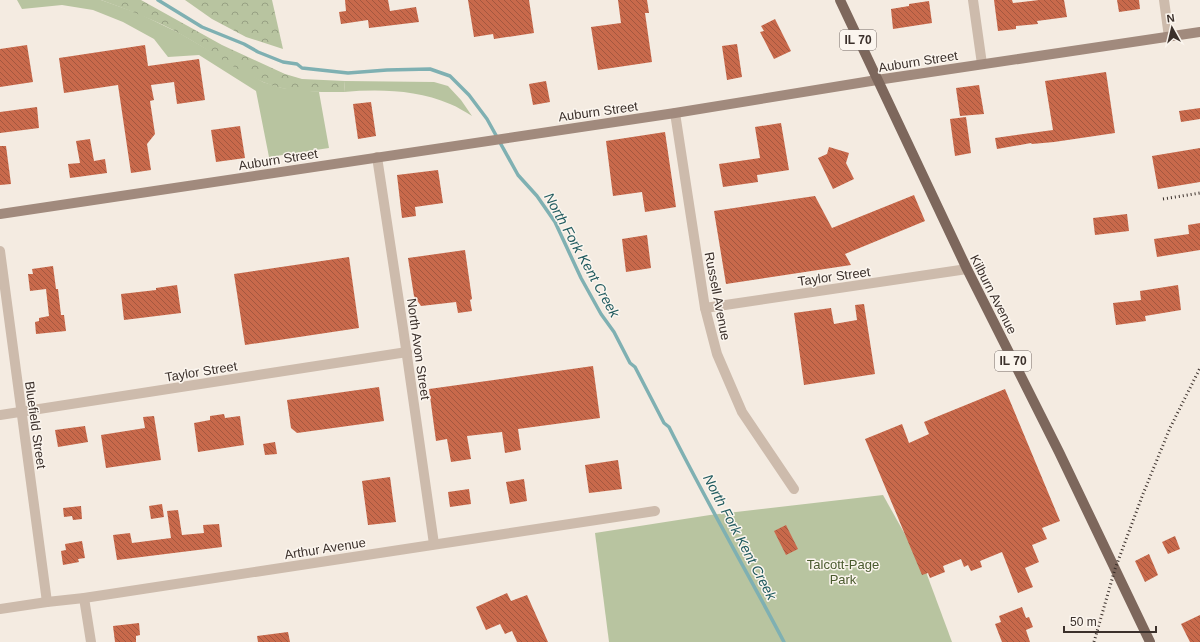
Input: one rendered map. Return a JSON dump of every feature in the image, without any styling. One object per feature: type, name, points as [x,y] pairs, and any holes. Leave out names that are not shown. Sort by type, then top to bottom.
[{"type":"main road","name":"Kilburn Avenue","points":[[840,0],[967,269],[1060,452],[1150,642]]},
{"type":"main road","name":"Auburn Street","points":[[0,214],[675,113],[877,80],[1200,32]]},
{"type":"street","points":[[973,0],[982,64]]},
{"type":"street","points":[[1164,0],[1169,37]]},
{"type":"street","name":"Russell Avenue","points":[[675,113],[705,308],[717,354],[742,412],[794,489]]},
{"type":"street","name":"North Avon Street","points":[[377,157],[434,544]]},
{"type":"street","name":"Bluefield Street","points":[[0,251],[47,602]]},
{"type":"street","name":"Taylor Street","points":[[705,308],[967,269]]},
{"type":"street","name":"Taylor Street","points":[[0,414],[406,352]]},
{"type":"street","name":"Arthur Avenue","points":[[0,609],[84,598],[655,511]]},
{"type":"street","points":[[84,598],[91,642]]},
{"type":"green space","points":[[17,0],[101,0],[140,14],[181,34],[263,82],[282,88],[319,92],[329,148],[269,157],[256,91],[199,55],[168,57],[154,39],[123,22],[93,10],[62,5],[22,9]]},
{"type":"green space","points":[[101,0],[141,0],[222,45],[285,74],[302,79],[345,81],[344,92],[313,92],[273,86],[242,71],[162,25]]},
{"type":"green space","points":[[185,0],[272,0],[283,49],[246,37],[212,19]]},
{"type":"green space","points":[[345,81],[434,82],[448,86],[461,100],[472,116],[459,108],[437,99],[411,93],[385,91],[344,92]]},
{"type":"green space","name":"Talcott-Page Park","points":[[883,495],[926,572],[952,642],[609,642],[595,533],[710,515]]},
{"type":"building","points":[[345,0],[388,0],[390,11],[416,7],[419,22],[369,28],[368,20],[341,24],[339,12],[346,11]]},
{"type":"building","points":[[468,0],[529,0],[534,33],[494,39],[493,34],[474,37]]},
{"type":"building","points":[[618,0],[647,0],[649,13],[645,13],[652,62],[598,70],[591,27],[621,23]]},
{"type":"building","points":[[994,0],[1012,0],[1013,3],[1039,0],[1064,0],[1067,17],[1037,21],[1038,24],[1016,26],[1016,29],[998,31]]},
{"type":"building","points":[[1117,0],[1139,0],[1140,9],[1119,12]]},
{"type":"building","points":[[929,1],[932,23],[893,29],[891,9]]},
{"type":"building","points":[[775,19],[791,51],[774,59],[760,32],[764,31],[761,26]]},
{"type":"building","points":[[737,44],[742,77],[727,80],[722,46]]},
{"type":"building","points":[[27,45],[33,82],[0,87],[0,49]]},
{"type":"building","points":[[145,45],[148,66],[199,59],[205,100],[177,104],[174,82],[151,85],[154,100],[150,101],[155,134],[147,144],[151,170],[131,173],[118,85],[64,93],[59,58]]},
{"type":"building","points":[[1106,72],[1115,133],[1054,142],[1031,143],[997,149],[995,138],[1053,130],[1045,81]]},
{"type":"building","points":[[546,81],[550,102],[533,105],[529,84]]},
{"type":"building","points":[[979,85],[984,114],[960,116],[956,88]]},
{"type":"building","points":[[371,102],[376,136],[358,139],[353,104]]},
{"type":"building","points":[[37,107],[39,128],[0,133],[0,112]]},
{"type":"building","points":[[1200,108],[1200,119],[1181,122],[1179,111]]},
{"type":"building","points":[[966,117],[971,153],[955,156],[950,119]]},
{"type":"building","points":[[781,123],[789,170],[757,175],[758,182],[723,187],[719,164],[760,158],[755,127]]},
{"type":"building","points":[[240,126],[245,158],[216,162],[211,130]]},
{"type":"building","points":[[665,132],[676,207],[645,212],[642,192],[613,196],[606,141]]},
{"type":"building","points":[[90,139],[94,161],[105,159],[107,173],[70,178],[68,164],[80,163],[76,141]]},
{"type":"building","points":[[0,146],[6,146],[11,184],[0,185]]},
{"type":"building","points":[[829,147],[849,153],[846,163],[854,179],[833,189],[818,158],[827,154]]},
{"type":"building","points":[[1200,148],[1200,182],[1158,189],[1152,156]]},
{"type":"building","points":[[438,170],[443,203],[415,207],[416,216],[402,218],[397,175]]},
{"type":"building","points":[[914,195],[925,221],[845,254],[851,265],[726,284],[714,211],[815,196],[832,228]]},
{"type":"building","points":[[1127,214],[1129,231],[1095,235],[1093,218]]},
{"type":"building","points":[[1200,223],[1200,250],[1157,257],[1154,239],[1189,234],[1188,225]]},
{"type":"building","points":[[647,235],[651,268],[626,272],[622,239]]},
{"type":"building","points":[[465,250],[472,299],[470,300],[472,311],[458,313],[456,302],[421,306],[414,296],[408,258]]},
{"type":"building","points":[[349,257],[359,328],[245,345],[234,274]]},
{"type":"building","points":[[53,266],[56,289],[58,289],[61,315],[64,315],[66,331],[36,334],[35,322],[39,321],[39,318],[49,316],[46,289],[30,291],[28,274],[33,274],[32,269]]},
{"type":"building","points":[[177,285],[181,313],[124,320],[121,294],[156,290],[156,288]]},
{"type":"building","points":[[1178,285],[1181,310],[1145,316],[1146,321],[1116,325],[1113,303],[1141,300],[1140,291]]},
{"type":"building","points":[[864,304],[875,374],[804,385],[794,313],[831,308],[834,324],[857,320],[855,305]]},
{"type":"building","points":[[593,366],[600,418],[518,429],[521,450],[505,453],[502,432],[467,436],[471,459],[451,462],[447,439],[436,441],[429,389]]},
{"type":"building","points":[[379,387],[384,421],[297,433],[291,428],[287,400]]},
{"type":"building","points":[[1005,389],[1060,521],[1042,528],[1047,539],[1032,545],[1039,562],[1025,568],[1033,587],[1018,593],[1002,552],[980,561],[982,567],[971,571],[968,565],[964,567],[961,559],[943,566],[945,572],[930,578],[928,573],[922,575],[865,439],[902,424],[909,443],[929,434],[924,422]]},
{"type":"building","points":[[224,414],[225,418],[240,416],[244,445],[198,452],[194,423],[210,420],[210,416]]},
{"type":"building","points":[[154,416],[161,460],[106,468],[101,435],[145,428],[143,417]]},
{"type":"building","points":[[85,426],[88,442],[58,447],[55,430]]},
{"type":"building","points":[[275,442],[277,454],[265,455],[263,444]]},
{"type":"building","points":[[618,460],[622,489],[589,493],[585,465]]},
{"type":"building","points":[[390,477],[396,522],[368,525],[362,481]]},
{"type":"building","points":[[524,479],[527,501],[510,504],[506,482]]},
{"type":"building","points":[[469,489],[471,504],[450,507],[448,492]]},
{"type":"building","points":[[162,504],[164,517],[151,519],[149,506]]},
{"type":"building","points":[[81,506],[82,519],[73,520],[72,516],[64,517],[63,508]]},
{"type":"building","points":[[178,510],[182,535],[204,533],[203,525],[219,524],[222,547],[117,560],[113,535],[130,533],[132,543],[171,538],[167,511]]},
{"type":"building","points":[[786,525],[798,549],[786,555],[774,531]]},
{"type":"building","points":[[1175,536],[1180,549],[1168,554],[1162,542]]},
{"type":"building","points":[[82,541],[85,558],[78,559],[79,562],[63,565],[61,551],[66,550],[65,544]]},
{"type":"building","points":[[1149,554],[1158,575],[1145,582],[1135,561]]},
{"type":"building","points":[[507,593],[511,601],[527,595],[548,642],[517,642],[512,631],[505,634],[500,624],[486,630],[476,607]]},
{"type":"building","points":[[1022,607],[1026,618],[1029,617],[1033,627],[1026,630],[1030,642],[1002,642],[995,624],[1001,622],[999,616]]},
{"type":"building","points":[[1200,615],[1200,642],[1190,642],[1181,624]]},
{"type":"building","points":[[139,623],[140,635],[136,636],[136,642],[115,642],[113,626]]},
{"type":"building","points":[[288,632],[290,642],[258,642],[257,636]]},
{"type":"waterway","name":"North Fork Kent Creek","points":[[158,0],[202,27],[244,44],[258,52],[283,62],[297,64],[302,68],[348,73],[430,69],[450,76],[469,95],[487,119],[518,175],[537,196],[555,222],[581,278],[601,314],[614,332],[630,363],[635,367],[664,423],[669,427],[784,642]]},
{"type":"railway","points":[[1163,199],[1200,193]]},
{"type":"railway","points":[[1094,642],[1115,569],[1143,494],[1170,428],[1200,368]]}]
